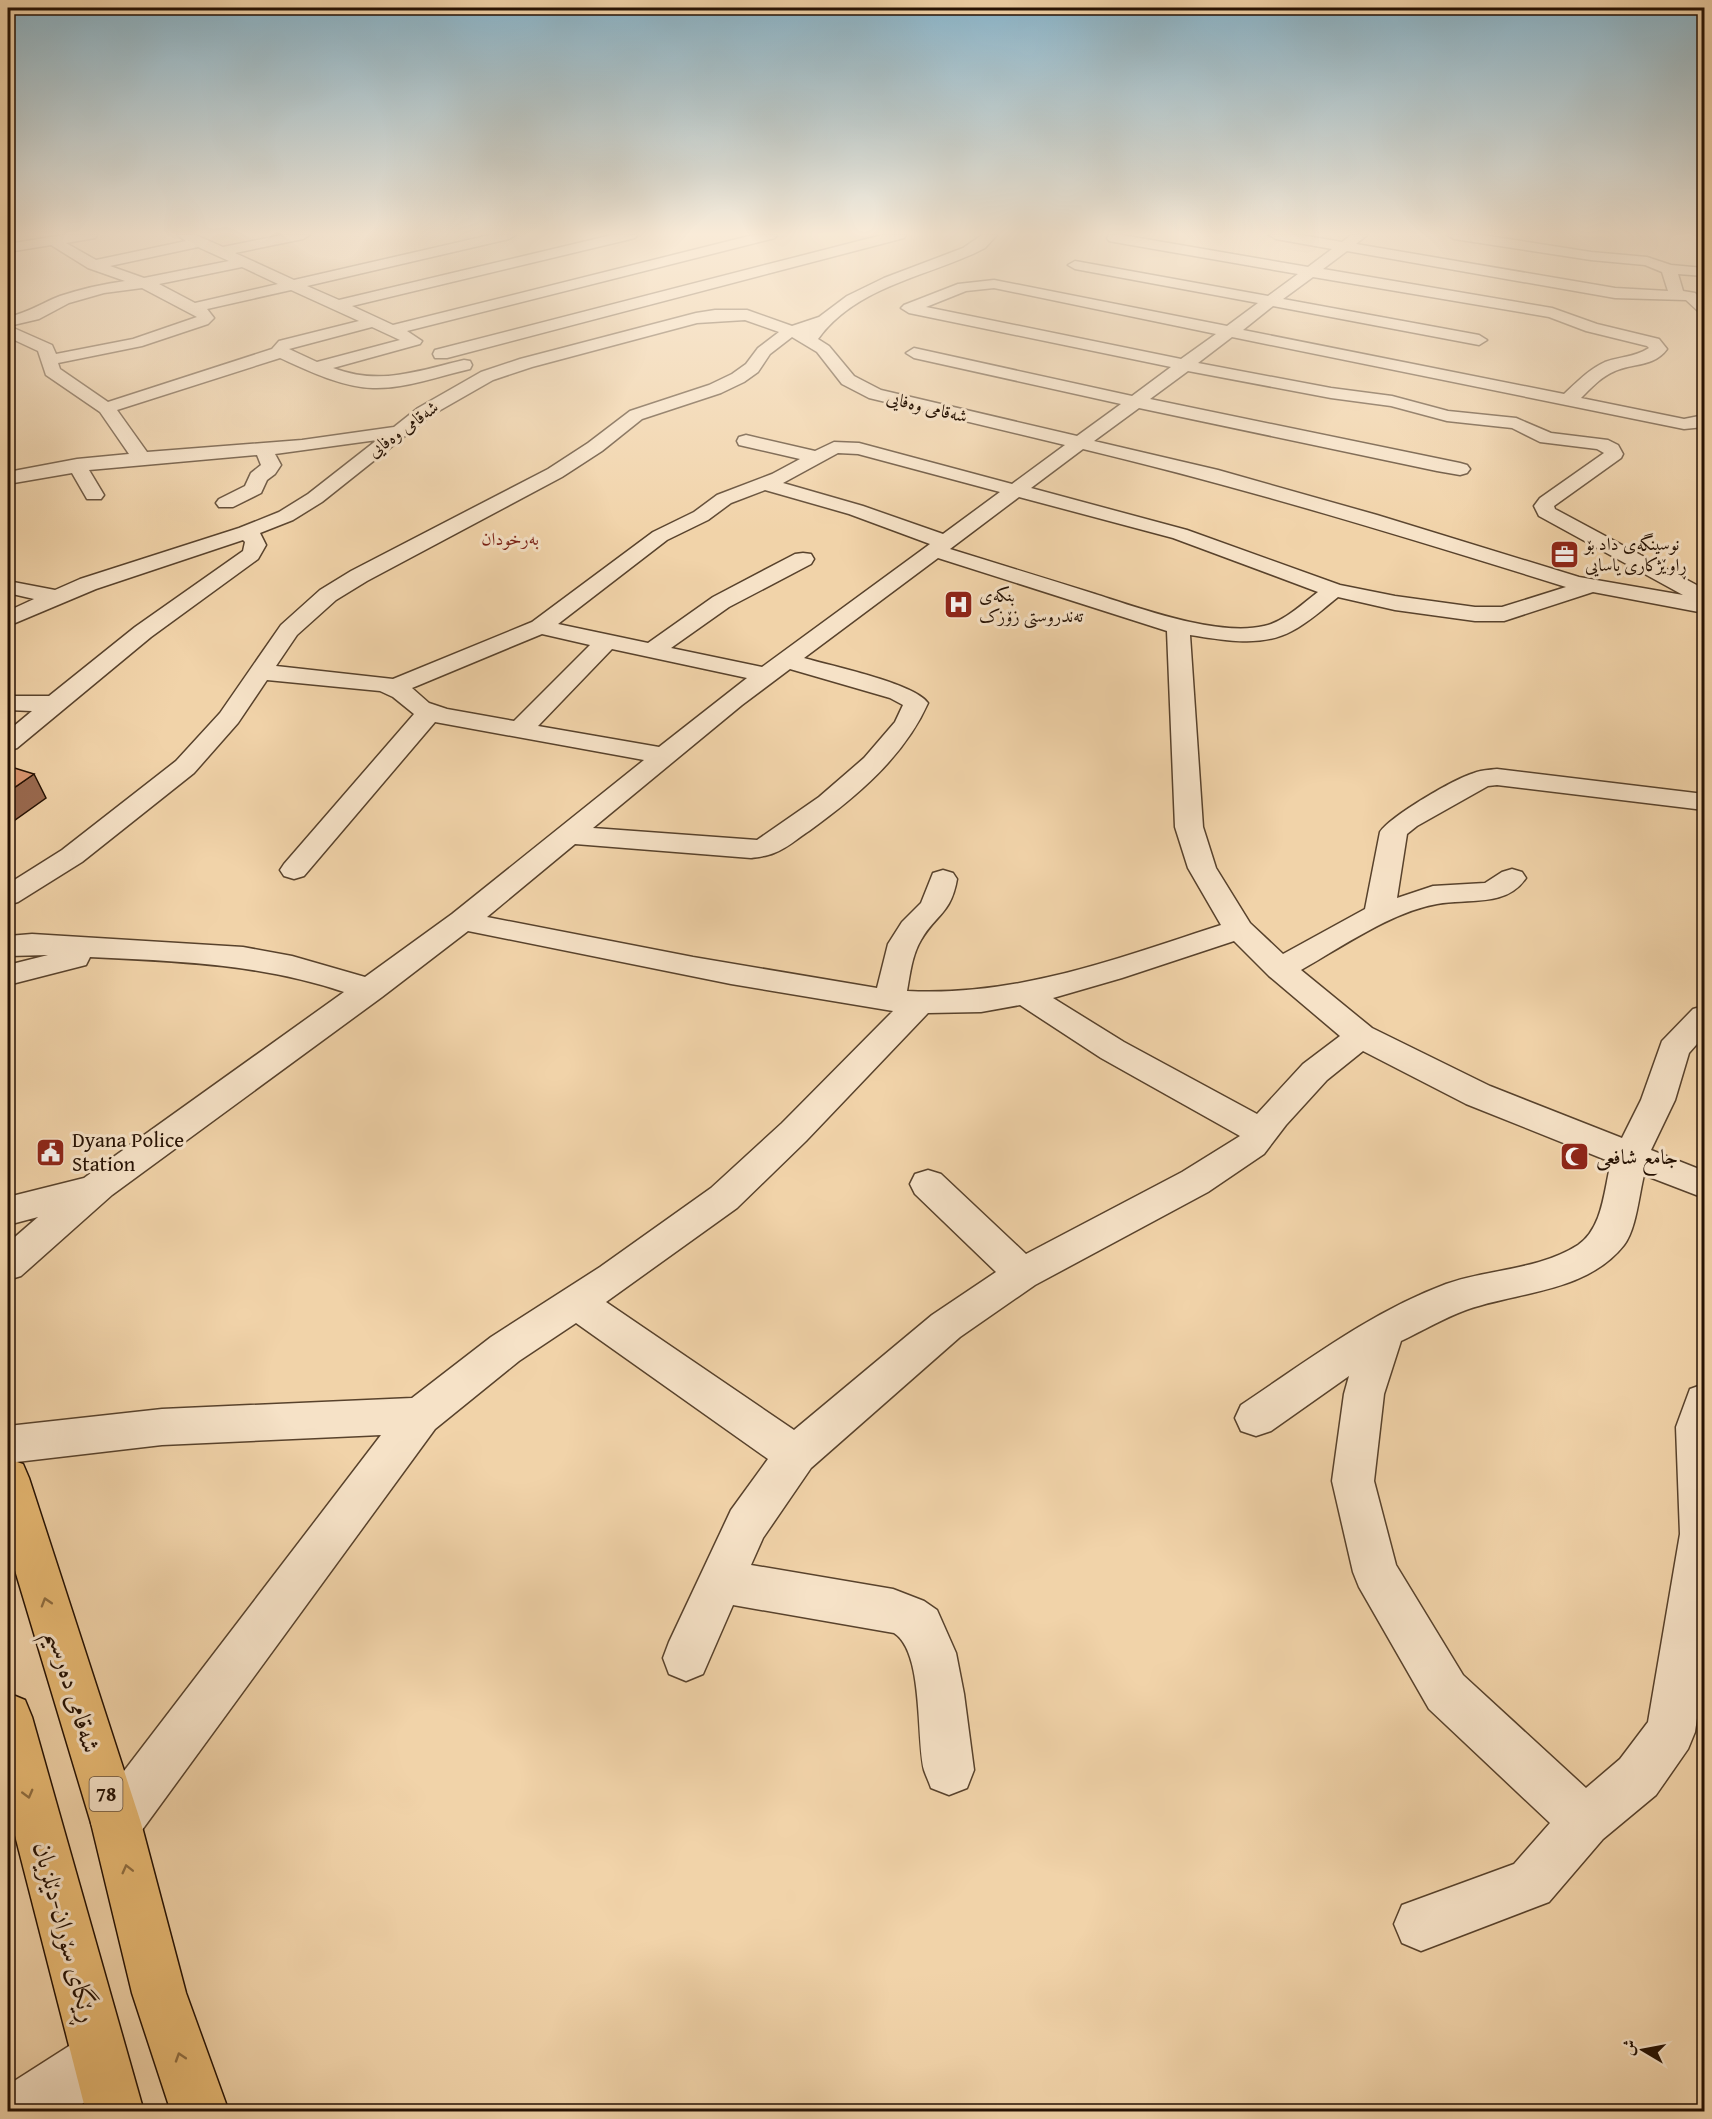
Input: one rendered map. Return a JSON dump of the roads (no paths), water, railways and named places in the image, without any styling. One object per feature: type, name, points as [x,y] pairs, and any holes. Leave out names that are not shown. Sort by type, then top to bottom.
[{"type":"main road","name":"شەقامی دەرسیم","points":[[8,1478],[116,1823],[159,1994],[200,2112]]},
{"type":"main road","name":"ڕێگای سۆران-دێلزیان","points":[[8,1717],[115,2112]]},
{"type":"street","points":[[14,334],[46,348],[52,371],[106,408],[141,458]]},
{"type":"street","points":[[49,360],[136,343],[163,334]]},
{"type":"street","points":[[281,352],[280,348],[285,344],[325,334]]},
{"type":"street","points":[[400,334],[487,376]]},
{"type":"street","points":[[441,354],[518,334]]},
{"type":"street","name":"شەقامی وەفایی","points":[[8,619],[56,597],[132,568],[274,522],[306,504],[370,453],[439,403],[487,376],[526,363],[637,334]]},
{"type":"street","points":[[8,896],[72,856],[185,767],[216,734],[301,617],[343,585],[555,473],[636,416],[715,389],[738,378],[752,368],[770,345],[787,334]]},
{"type":"street","name":"شەقامی وەفایی","points":[[797,334],[811,341],[830,356],[848,380],[875,394],[1211,474],[1370,519],[1576,584],[1701,599]]},
{"type":"street","points":[[811,341],[815,334]]},
{"type":"street","points":[[1034,334],[1330,393],[1392,402],[1447,416],[1516,423],[1547,438],[1601,444],[1611,449],[1614,454],[1547,502],[1544,506],[1546,512],[1701,599]]},
{"type":"street","points":[[8,1265],[99,1185],[371,990],[463,921],[777,668],[941,548],[1225,334]]},
{"type":"street","points":[[1249,334],[1684,424],[1696,424],[1704,420]]},
{"type":"street","points":[[1447,334],[1479,340]]},
{"type":"street","points":[[1568,400],[1597,374],[1611,366],[1642,360],[1659,349],[1653,342],[1618,334]]},
{"type":"street","points":[[319,367],[414,341]]},
{"type":"street","points":[[106,408],[281,352],[370,383],[388,382],[464,365]]},
{"type":"street","points":[[914,353],[1274,432],[1316,438],[1416,462],[1460,469]]},
{"type":"street","points":[[71,383],[92,377]]},
{"type":"street","points":[[8,478],[77,465],[264,449],[336,441],[401,430]]},
{"type":"street","points":[[336,441],[370,453]]},
{"type":"street","points":[[746,441],[819,457]]},
{"type":"street","points":[[394,687],[540,627],[660,536],[701,516],[724,499],[764,484],[834,448],[853,448],[1017,489],[1180,534],[1334,590],[1395,603],[1475,614],[1504,614],[1591,586]]},
{"type":"street","points":[[226,503],[254,489],[258,477],[270,467],[264,449]]},
{"type":"street","points":[[77,465],[94,495]]},
{"type":"street","points":[[764,484],[856,510],[941,548],[1178,627],[1268,633],[1285,625],[1334,590]]},
{"type":"street","points":[[8,743],[143,632],[251,555],[256,549],[257,542],[246,532]]},
{"type":"street","points":[[651,651],[721,602],[802,559]]},
{"type":"street","points":[[8,587],[56,597]]},
{"type":"street","points":[[540,627],[651,651],[777,668],[899,693],[916,703],[912,716],[869,770],[780,839],[766,847],[751,850],[571,835]]},
{"type":"street","points":[[1178,627],[1189,827],[1202,868],[1239,929],[1280,969],[1361,1036],[1478,1095],[1704,1185]]},
{"type":"street","points":[[521,729],[606,641]]},
{"type":"street","points":[[259,672],[374,682],[394,687],[412,703],[430,712],[665,756]]},
{"type":"street","points":[[8,703],[54,704]]},
{"type":"street","points":[[294,870],[430,712]]},
{"type":"street","points":[[1379,914],[1394,832],[1407,820],[1481,779],[1497,777],[1704,802]]},
{"type":"street","points":[[8,922],[72,856]]},
{"type":"street","points":[[116,1823],[420,1416],[505,1349],[724,1198],[794,1132],[904,1002],[900,953],[906,938],[934,908],[943,879]]},
{"type":"street","points":[[1280,969],[1379,914],[1433,895],[1492,891],[1512,879]]},
{"type":"street","points":[[463,921],[703,970],[904,1002],[981,1001],[1027,995],[1239,929]]},
{"type":"street","points":[[8,946],[32,945],[244,957],[324,974],[371,990]]},
{"type":"street","points":[[8,975],[58,961],[127,951]]},
{"type":"street","points":[[1027,995],[1069,1025],[1124,1059],[1262,1132]]},
{"type":"street","points":[[1256,1418],[1384,1331],[1458,1296],[1546,1275],[1591,1255],[1612,1234],[1630,1157],[1658,1100],[1674,1049],[1704,1017]]},
{"type":"street","points":[[686,1658],[747,1524],[795,1455],[946,1326],[1022,1274],[1195,1182],[1252,1145],[1315,1072],[1361,1036]]},
{"type":"street","points":[[928,1184],[1022,1274]]},
{"type":"street","points":[[8,1211],[40,1204],[99,1185]]},
{"type":"street","points":[[576,1302],[795,1455]]},
{"type":"street","points":[[1384,1331],[1364,1394],[1353,1481],[1376,1572],[1446,1692],[1585,1821]]},
{"type":"street","points":[[1421,1924],[1531,1884],[1585,1821],[1638,1777],[1671,1732],[1702,1533],[1697,1427],[1704,1402]]},
{"type":"street","points":[[8,1444],[69,1434],[202,1424],[420,1416]]},
{"type":"street","points":[[721,1581],[893,1611],[907,1616],[920,1625],[933,1648],[949,1770]]},
{"type":"street","points":[[18,2112],[100,2059]]},
{"type":"place","name":"نوسینگەی داد بۆ ڕاوێژكاری یاسایی","points":[[1564,554]]},
{"type":"place","name":"بنکەی تەندروستی زۆزک","points":[[958,605]]},
{"type":"place","name":"Dyana Police Station","points":[[51,1152]]},
{"type":"place","name":"جامع شافعی","points":[[1575,1157]]},
{"type":"district","name":"بەرخودان","points":[[510,539]]}]
